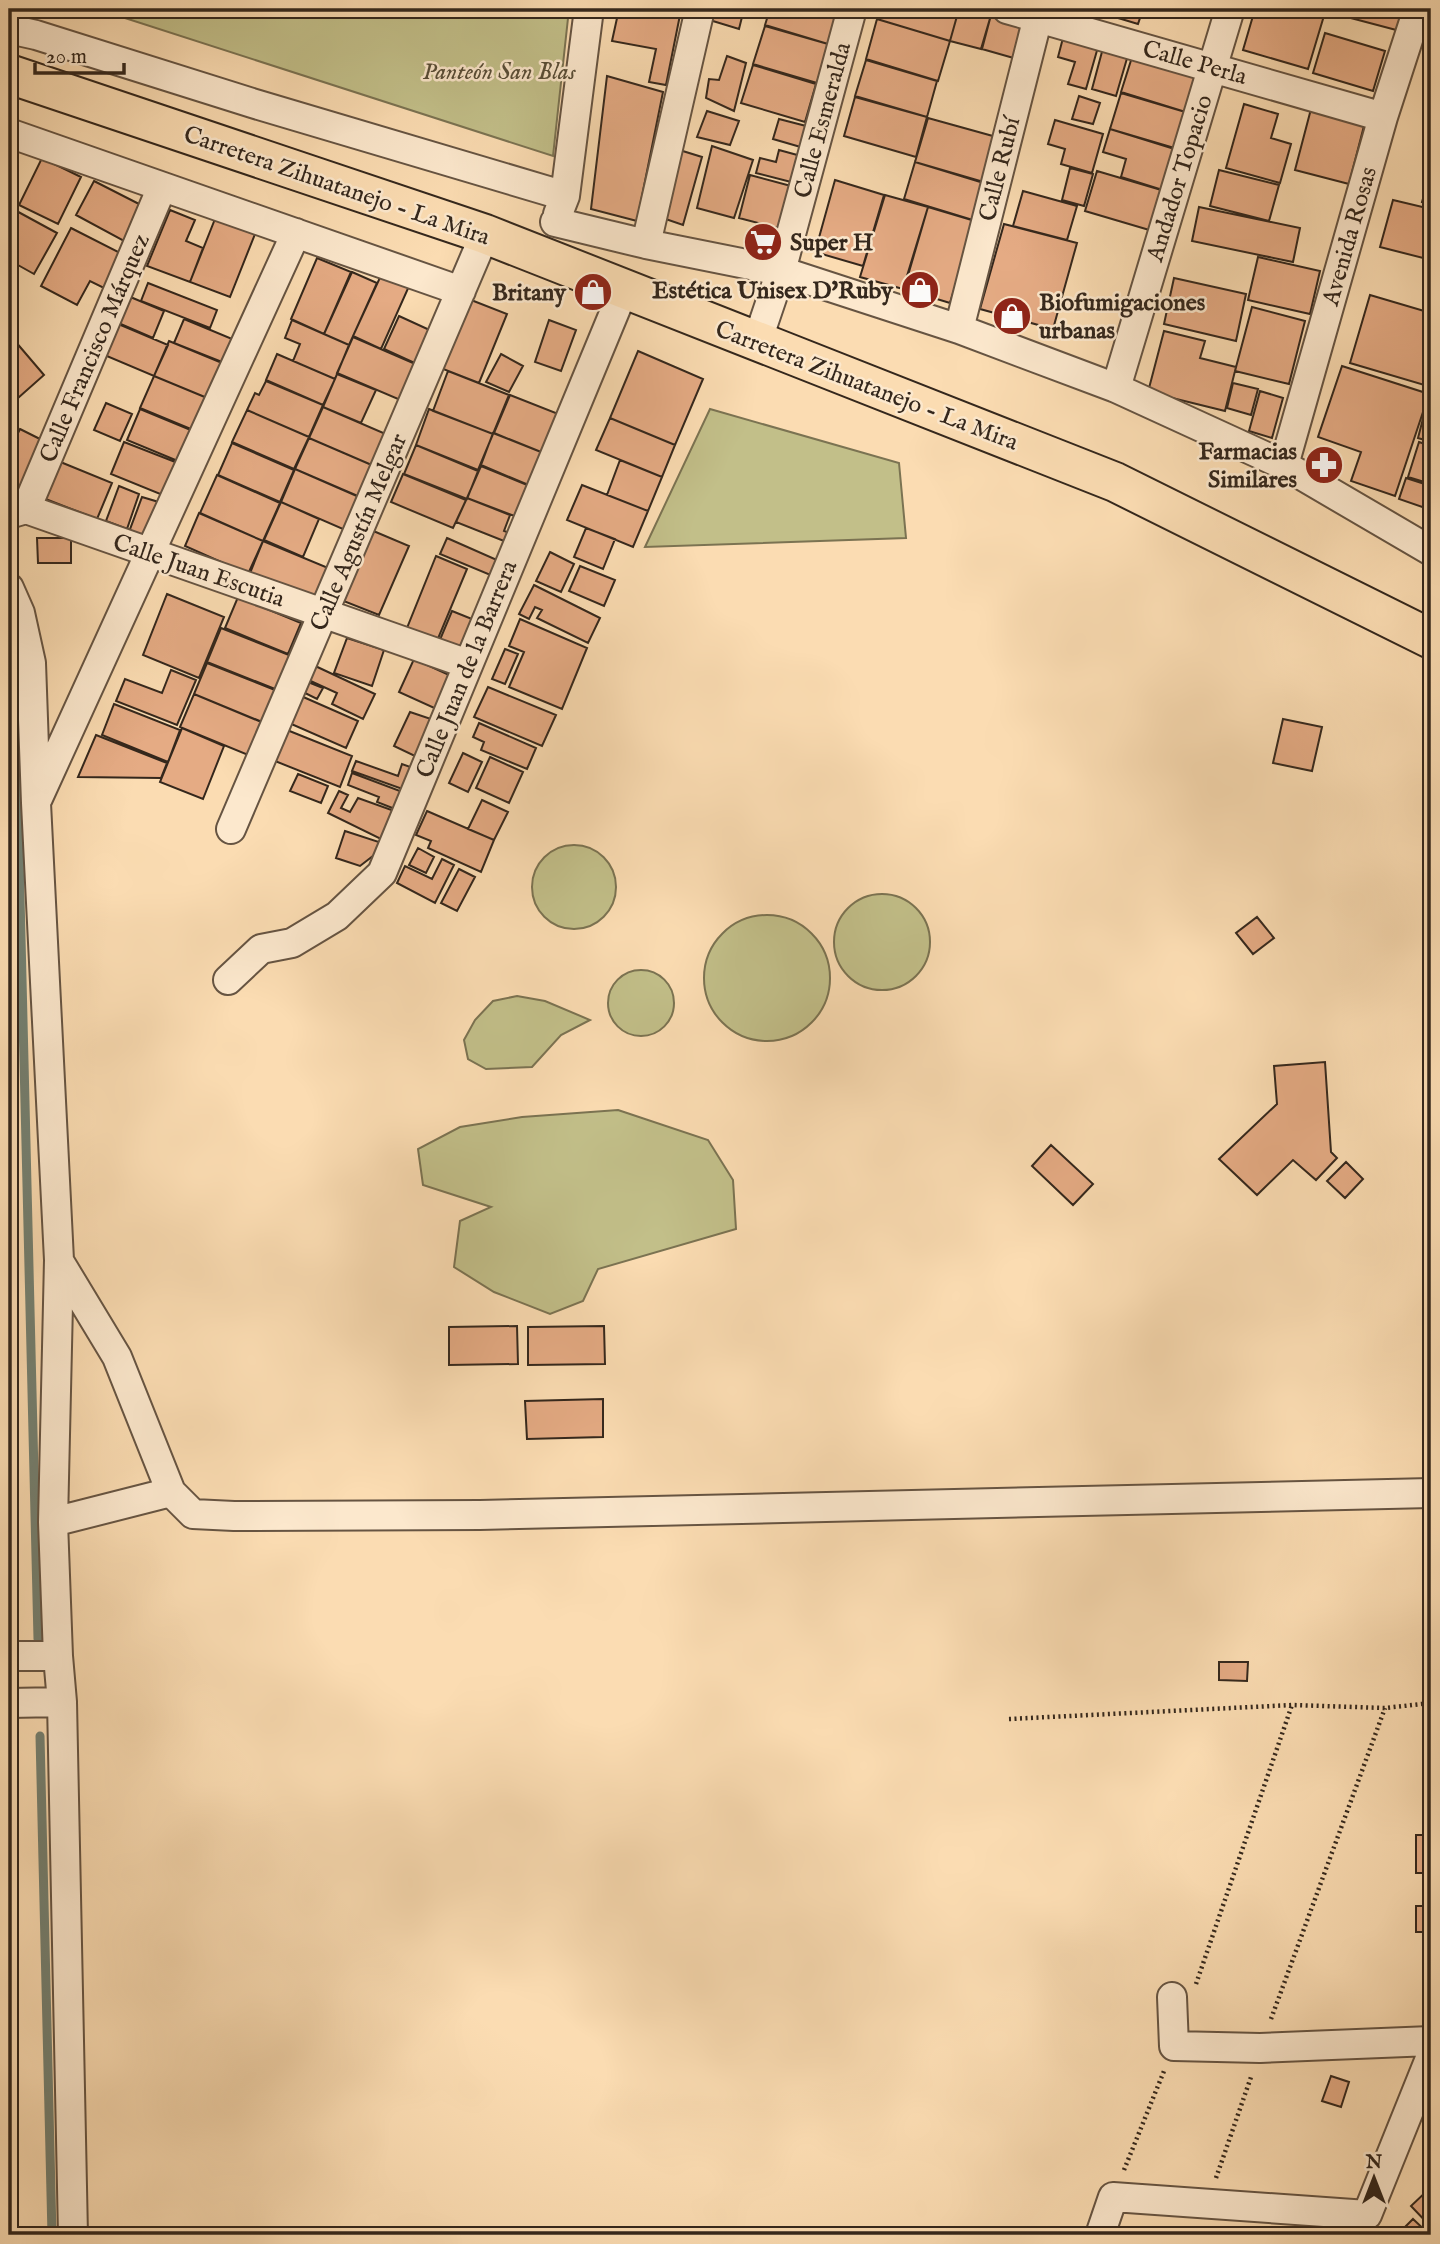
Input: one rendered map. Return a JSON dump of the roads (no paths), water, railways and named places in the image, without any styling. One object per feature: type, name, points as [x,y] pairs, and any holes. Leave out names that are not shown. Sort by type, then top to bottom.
[{"type":"highway","name":"Carretera Zihuatanejo - La Mira","points":[[9,74],[485,234],[548,239],[624,289],[1115,482],[1431,639]]},
{"type":"street","points":[[589,9],[565,196],[548,239],[646,244],[781,271],[959,329],[1116,388],[1284,466],[1431,551]]},
{"type":"street","points":[[646,244],[700,9]]},
{"type":"street","name":"Calle Esmeralda","points":[[757,342],[781,271],[852,9]]},
{"type":"street","name":"Calle Perla","points":[[1007,9],[1038,13],[1383,117]]},
{"type":"street","name":"Andador Topacio","points":[[1116,388],[1230,9]]},
{"type":"street","name":"Avenida Rosas","points":[[1284,466],[1383,117],[1418,9]]},
{"type":"street","name":"Calle Rubí","points":[[959,329],[1038,13]]},
{"type":"street","points":[[9,29],[565,196]]},
{"type":"street","points":[[9,133],[461,291]]},
{"type":"street","name":"Calle Francisco Márquez","points":[[17,512],[162,187]]},
{"type":"street","points":[[36,803],[296,233]]},
{"type":"street","name":"Calle Agustín Melgar","points":[[231,829],[485,234]]},
{"type":"street","name":"Calle Juan de la Barrera","points":[[228,980],[261,949],[292,943],[337,916],[382,873],[624,289]]},
{"type":"street","name":"Calle Juan Escutia","points":[[17,512],[150,553],[468,664]]},
{"type":"street","points":[[9,588],[20,614],[31,663],[59,1260],[53,1522],[62,1702],[73,2235]]},
{"type":"street","points":[[59,1260],[117,1357],[171,1492],[193,1514],[480,1515],[1431,1493]]},
{"type":"street","points":[[53,1522],[171,1492]]},
{"type":"street","points":[[9,1656],[58,1656]]},
{"type":"street","points":[[9,1703],[62,1702]]},
{"type":"street","points":[[1182,1995],[1174,2046],[1260,2048],[1431,2041]]},
{"type":"street","points":[[1100,2235],[1113,2197],[1367,2215],[1431,2056]]},
{"type":"waterway","points":[[9,668],[15,690],[38,1639]]},
{"type":"waterway","points":[[40,1736],[52,2235]]},
{"type":"place","name":"Super H","points":[[763,242]]},
{"type":"place","name":"Estética Unisex D'Ruby","points":[[920,290]]},
{"type":"place","name":"Britany","points":[[593,292]]},
{"type":"place","name":"Biofumigaciones urbanas","points":[[1012,316]]},
{"type":"place","name":"Farmacias Similares","points":[[1324,465]]},
{"type":"park label","name":"Panteón San Blas","points":[[499,71]]}]
